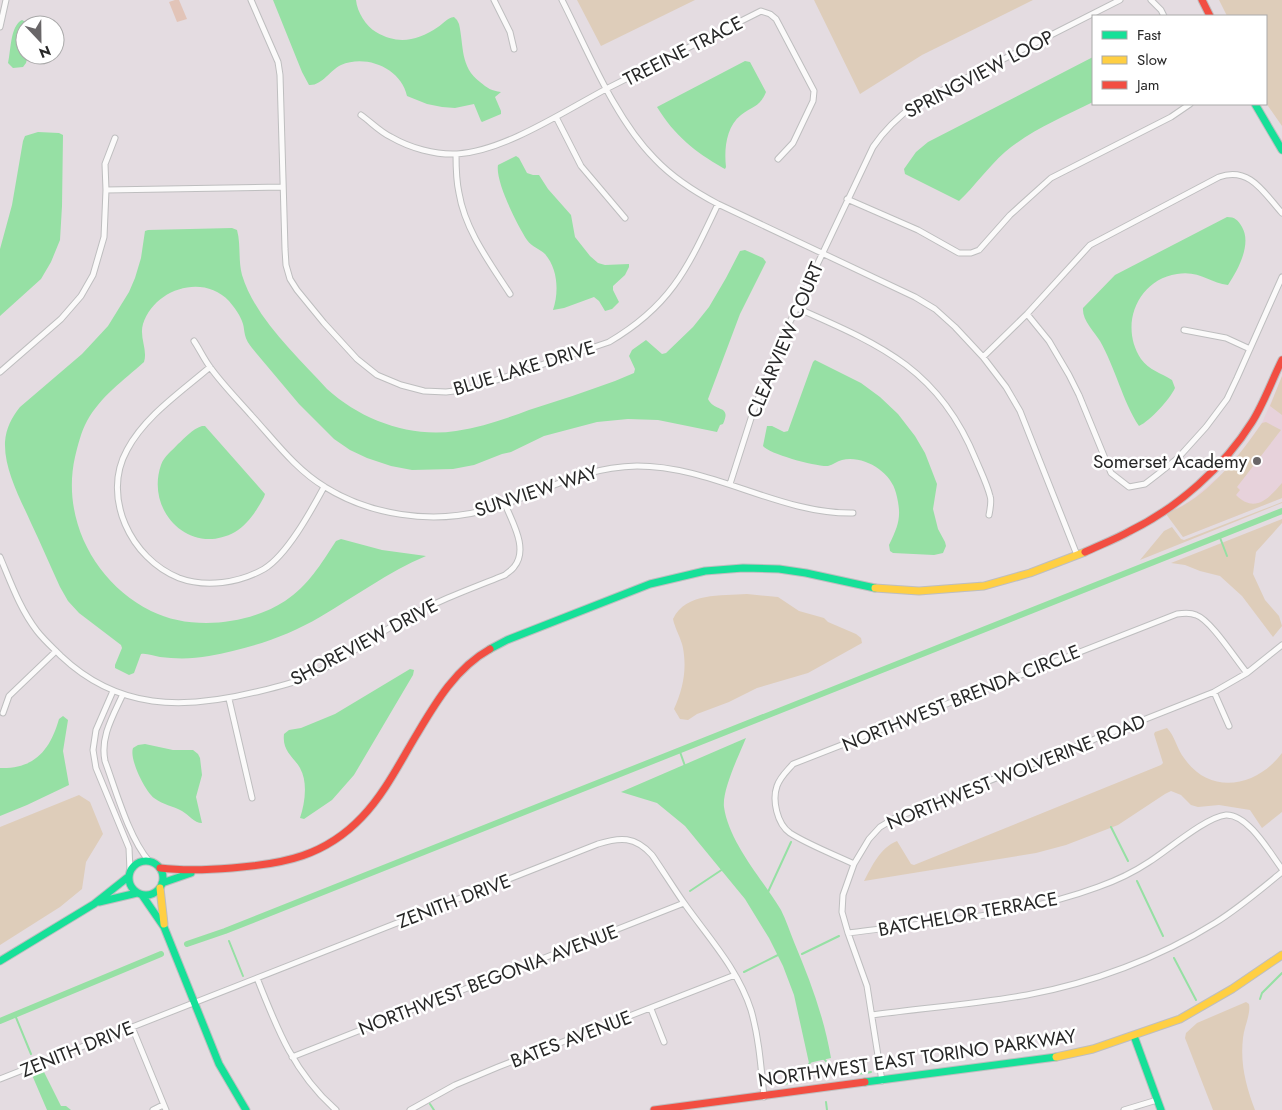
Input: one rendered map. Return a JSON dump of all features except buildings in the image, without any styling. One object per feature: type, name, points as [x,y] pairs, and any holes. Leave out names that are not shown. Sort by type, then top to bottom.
[{"type":"street","points":[[0,27],[6,0]]},
{"type":"street","name":"BLUE LAKE DRIVE","points":[[251,0],[278,62],[280,75],[282,187],[286,265],[290,279],[297,290],[357,359],[378,375],[401,385],[424,391],[446,392],[470,389],[609,342],[628,331],[661,303],[674,288],[718,204]]},
{"type":"street","points":[[494,0],[510,32],[514,49]]},
{"type":"street","points":[[562,0],[607,89],[636,137],[655,159],[692,189],[718,204],[915,297],[935,309],[984,357],[1006,387],[1020,411],[1076,555]]},
{"type":"street","name":"SPRINGVIEW LOOP","points":[[822,253],[872,148],[900,115],[917,103],[1120,0]]},
{"type":"street","points":[[1151,0],[1164,15]]},
{"type":"street","points":[[1202,0],[1210,15]]},
{"type":"street","name":"TREEINE TRACE","points":[[607,89],[760,11],[770,14],[776,19],[814,91],[813,101],[794,143],[778,159]]},
{"type":"street","points":[[361,115],[398,140],[432,152],[456,154],[484,149],[501,143],[556,117],[607,89]]},
{"type":"street","points":[[847,199],[918,230],[959,253],[971,253],[979,250],[1010,215],[1050,178],[1171,117],[1189,105]]},
{"type":"street","points":[[1257,105],[1282,151]]},
{"type":"street","points":[[556,117],[581,166],[625,218]]},
{"type":"street","points":[[0,372],[61,319],[85,289],[93,275],[104,237],[105,164],[115,138]]},
{"type":"street","points":[[456,154],[459,193],[464,214],[487,259],[510,294]]},
{"type":"street","points":[[984,357],[1027,314],[1090,245],[1228,173],[1246,176],[1254,181],[1282,213]]},
{"type":"street","points":[[106,190],[282,187]]},
{"type":"street","name":"CLEARVIEW COURT","points":[[730,484],[753,412],[780,343],[822,253]]},
{"type":"street","points":[[1027,314],[1049,341],[1069,375],[1111,473],[1129,487],[1145,484],[1178,458],[1206,427],[1227,399],[1282,278]]},
{"type":"street","points":[[797,308],[863,337],[894,355],[926,382],[958,424],[970,445],[991,497],[989,514]]},
{"type":"street","points":[[1184,330],[1226,338],[1250,348]]},
{"type":"street","name":"SUNVIEW WAY","points":[[194,341],[210,368],[276,443],[302,469],[324,487],[364,506],[391,513],[421,516],[448,516],[480,512],[583,473],[638,466],[696,474],[730,484],[765,498],[799,507],[834,513],[854,513]]},
{"type":"street","points":[[123,694],[106,732],[103,752],[140,850],[149,861],[160,868],[180,871],[260,867],[281,864],[321,849],[355,825],[378,797],[450,683],[480,655],[507,640],[650,584],[706,571],[743,568],[779,569],[880,589],[919,591],[984,586],[1009,580],[1076,555],[1150,520],[1178,502],[1225,458],[1252,422],[1282,360]]},
{"type":"street","points":[[210,368],[139,430],[126,450],[118,470],[116,496],[123,521],[137,546],[155,565],[180,578],[210,584],[240,579],[264,569],[280,555],[324,487]]},
{"type":"street","name":"SHOREVIEW DRIVE","points":[[0,557],[19,604],[38,632],[72,666],[89,678],[123,694],[162,703],[211,702],[229,699],[306,677],[336,661],[400,621],[505,575],[514,567],[520,554],[519,540],[505,504]]},
{"type":"street","name":"NORTHWEST BRENDA CIRCLE","points":[[854,864],[788,832],[779,819],[774,801],[777,786],[783,775],[794,764],[1177,614],[1187,613],[1196,615],[1206,621],[1247,673]]},
{"type":"street","name":"NORTHWEST WOLVERINE ROAD","points":[[882,1081],[867,986],[842,912],[842,896],[854,864],[880,827],[895,818],[1214,692],[1247,673],[1282,645]]},
{"type":"street","points":[[3,713],[10,696],[56,651]]},
{"type":"street","points":[[0,961],[94,904],[128,877],[130,870],[129,848],[96,768],[93,750],[96,730],[113,690]]},
{"type":"street","points":[[1214,692],[1229,726]]},
{"type":"street","points":[[229,699],[252,798]]},
{"type":"street","points":[[113,809],[122,805]]},
{"type":"street","name":"BATCHELOR TERRACE","points":[[848,933],[1010,910],[1056,900],[1099,886],[1148,863],[1214,818],[1228,815],[1237,817],[1246,823],[1282,870]]},
{"type":"street","name":"ZENITH DRIVE","points":[[0,1079],[598,844],[616,839],[630,840],[647,849],[684,903],[720,950],[735,975],[750,1008],[757,1033],[764,1096]]},
{"type":"street","points":[[130,870],[138,863],[149,861]]},
{"type":"street","points":[[160,868],[162,874],[164,927]]},
{"type":"street","points":[[94,904],[114,898],[152,894],[161,886],[179,876],[204,870]]},
{"type":"street","points":[[872,1015],[1027,995],[1077,983],[1132,964],[1175,945],[1214,924],[1246,901],[1282,870]]},
{"type":"street","points":[[128,877],[133,890],[139,894],[164,927],[219,1064],[246,1110]]},
{"type":"street","name":"NORTHWEST BEGONIA AVENUE","points":[[292,1057],[684,903]]},
{"type":"street","name":"NORTHWEST EAST TORINO PARKWAY","points":[[654,1110],[1052,1058],[1093,1049],[1180,1019],[1232,989],[1282,955]]},
{"type":"street","name":"BATES AVENUE","points":[[410,1110],[455,1085],[735,975]]},
{"type":"street","points":[[257,978],[277,1028],[292,1057],[306,1079],[336,1110]]},
{"type":"street","points":[[651,1009],[664,1042]]},
{"type":"street","points":[[132,1028],[165,1107],[154,1110]]},
{"type":"street","points":[[1134,1036],[1161,1110]]},
{"type":"street","points":[[1124,1110],[1157,1100]]},
{"type":"shaded area","points":[[179,0],[187,19],[177,22],[169,2]]},
{"type":"shaded area","points":[[273,0],[356,0],[360,14],[372,29],[384,36],[400,40],[423,36],[454,17],[459,24],[464,56],[469,70],[485,86],[501,92],[495,97],[501,114],[482,122],[474,104],[455,108],[427,104],[407,96],[398,78],[390,71],[381,66],[361,61],[341,65],[318,83],[309,85]]},
{"type":"shaded area","points":[[577,0],[695,0],[601,46]]},
{"type":"shaded area","points":[[814,0],[1033,0],[922,55],[860,94]]},
{"type":"shaded area","points":[[1219,0],[1282,0],[1282,126],[1267,104],[1267,15],[1226,15]]},
{"type":"shaded area","points":[[15,28],[15,65],[24,65],[23,67],[13,68],[8,63]]},
{"type":"shaded area","points":[[1092,58],[1092,102],[1048,124],[1015,144],[999,158],[959,201],[905,174],[904,169],[916,152],[928,142]]},
{"type":"shaded area","points":[[745,61],[750,62],[766,92],[759,103],[741,115],[732,126],[727,139],[725,169],[703,155],[678,135],[657,107]]},
{"type":"shaded area","points":[[38,132],[59,133],[63,135],[60,240],[51,262],[41,279],[0,316],[0,249],[12,205],[23,141],[25,136]]},
{"type":"shaded area","points":[[516,156],[527,173],[539,175],[548,189],[571,215],[575,237],[590,256],[598,263],[605,265],[629,264],[625,275],[613,286],[619,302],[612,309],[605,311],[594,297],[553,310],[557,288],[553,267],[545,254],[527,240],[513,215],[500,182],[498,165]]},
{"type":"shaded area","points":[[1227,217],[1234,218],[1239,222],[1245,234],[1245,249],[1236,272],[1228,285],[1198,275],[1177,274],[1163,278],[1151,285],[1142,295],[1136,306],[1132,319],[1132,333],[1141,359],[1151,369],[1172,380],[1175,388],[1169,398],[1149,420],[1139,426],[1133,417],[1100,341],[1084,317],[1083,308],[1115,275]]},
{"type":"shaded area","points":[[232,228],[237,230],[242,275],[248,291],[278,336],[327,389],[355,410],[371,418],[404,429],[421,432],[456,431],[484,425],[634,373],[635,369],[629,356],[632,350],[646,340],[662,354],[666,353],[693,327],[709,307],[740,251],[745,250],[763,258],[766,262],[740,314],[708,399],[724,411],[725,414],[723,424],[720,425],[717,432],[658,420],[628,419],[597,422],[544,436],[511,452],[474,465],[453,469],[412,470],[391,466],[350,450],[334,439],[299,404],[252,348],[246,339],[241,318],[229,301],[218,293],[206,288],[180,289],[168,294],[157,302],[143,324],[144,362],[113,389],[93,412],[83,430],[75,457],[72,480],[73,503],[78,526],[87,547],[99,566],[114,584],[131,599],[151,611],[167,617],[201,623],[219,622],[254,616],[285,601],[301,589],[336,541],[341,539],[382,550],[426,556],[385,577],[307,624],[280,636],[238,650],[203,657],[172,658],[141,654],[134,673],[129,675],[115,668],[122,648],[121,645],[79,613],[68,601],[60,587],[10,473],[5,452],[8,427],[20,407],[82,354],[108,326],[129,292],[135,278],[141,258],[145,231]]},
{"type":"shaded area","points":[[815,360],[861,383],[880,397],[898,414],[915,436],[925,453],[937,484],[933,509],[938,529],[946,546],[943,553],[934,555],[893,553],[890,551],[889,545],[899,520],[898,501],[889,478],[875,467],[859,460],[850,459],[822,466],[774,453],[763,446],[767,426],[772,426],[784,432],[788,431]]},
{"type":"shaded area","points":[[1282,376],[1282,415],[1270,406]]},
{"type":"shaded area","name":"Somerset Academy","points":[[1282,377],[1282,498],[1183,537],[1171,510],[1195,497],[1225,471],[1241,452],[1262,423]]},
{"type":"shaded area","name":"Somerset Academy","points":[[1266,422],[1281,430],[1237,487],[1240,490],[1236,495],[1243,501],[1255,504],[1267,498],[1282,483],[1282,498],[1183,537],[1166,514],[1195,498],[1217,479],[1237,457],[1262,423]]},
{"type":"shaded area","points":[[205,426],[265,494],[255,512],[244,525],[235,532],[218,538],[202,539],[188,534],[175,525],[166,513],[159,498],[158,482],[162,462],[189,434]]},
{"type":"shaded area","points":[[1282,502],[1140,560],[1164,531],[1172,527],[1181,539],[1184,540]]},
{"type":"shaded area","points":[[1282,519],[1282,523],[1256,552],[1253,574],[1265,600],[1279,616],[1282,626],[1273,637],[1242,596],[1220,576],[1185,565],[1171,563]]},
{"type":"shaded area","points":[[747,594],[778,597],[799,611],[824,618],[828,622],[856,634],[861,638],[862,643],[808,673],[757,688],[729,702],[697,714],[688,720],[680,719],[674,709],[680,694],[685,664],[682,644],[673,619],[679,610],[695,600],[705,597]]},
{"type":"shaded area","points":[[410,669],[414,670],[413,675],[354,775],[332,800],[304,819],[300,818],[305,786],[303,774],[286,749],[284,734],[289,730],[301,728],[335,714]]},
{"type":"shaded area","points":[[63,716],[68,720],[63,751],[69,785],[0,816],[0,768],[23,765],[39,756],[51,740],[59,719]]},
{"type":"shaded area","points":[[1167,728],[1184,758],[1195,770],[1207,778],[1220,782],[1247,780],[1272,765],[1282,753],[1282,812],[1262,828],[1250,810],[1219,805],[1198,807],[1191,805],[1181,795],[1171,791],[1118,825],[1066,845],[1036,853],[864,881],[881,853],[897,841],[911,864],[914,865],[1161,765],[1163,763],[1154,734]]},
{"type":"shaded area","points":[[746,738],[726,791],[724,807],[727,821],[739,848],[774,898],[785,918],[816,999],[825,1028],[831,1058],[809,1063],[794,995],[783,966],[769,938],[745,899],[685,826],[657,803],[621,792]]},
{"type":"shaded area","points":[[145,744],[173,750],[193,750],[198,754],[202,775],[196,797],[202,823],[194,820],[182,811],[157,800],[146,789],[132,753],[133,748]]},
{"type":"shaded area","points":[[79,795],[90,802],[103,834],[86,862],[82,889],[60,907],[0,945],[0,827]]},
{"type":"shaded area","points":[[1246,1002],[1249,1004],[1249,1008],[1243,1038],[1242,1057],[1246,1084],[1255,1110],[1213,1110],[1185,1038],[1186,1033],[1197,1023]]},
{"type":"shaded area","points":[[44,1072],[61,1106],[66,1106],[71,1110],[47,1110],[32,1075]]},
{"type":"waterway","points":[[187,944],[225,931],[1282,511]]},
{"type":"waterway","points":[[1219,535],[1227,556]]},
{"type":"waterway","points":[[679,749],[685,766]]},
{"type":"waterway","points":[[1111,827],[1128,861]]},
{"type":"waterway","points":[[768,892],[791,842]]},
{"type":"waterway","points":[[690,891],[723,869]]},
{"type":"waterway","points":[[1137,881],[1163,936]]},
{"type":"waterway","points":[[802,954],[839,936]]},
{"type":"waterway","points":[[229,941],[243,976]]},
{"type":"waterway","points":[[0,1021],[161,954]]},
{"type":"waterway","points":[[744,972],[778,955]]},
{"type":"waterway","points":[[1174,958],[1196,1000]]},
{"type":"waterway","points":[[1260,999],[1262,993],[1282,973]]},
{"type":"waterway","points":[[15,1015],[31,1054]]},
{"type":"waterway","points":[[824,1059],[833,1067],[846,1072],[871,1072]]},
{"type":"waterway","points":[[782,1084],[797,1080],[811,1061]]},
{"type":"waterway","points":[[826,1102],[827,1110]]},
{"type":"waterway","points":[[430,1104],[434,1110]]},
{"type":"traffic: fast","points":[[1256,105],[1282,150]]},
{"type":"traffic: fast","points":[[490,649],[507,640],[650,584],[705,571],[743,568],[779,569],[875,588]]},
{"type":"traffic: fast","points":[[146,861],[153,862],[158,866],[162,871],[163,878],[162,885],[158,890],[153,894],[146,895],[139,894],[134,890],[130,885],[129,878],[130,871],[134,866],[139,862],[146,861]]},
{"type":"traffic: fast","points":[[162,883],[191,873]]},
{"type":"traffic: fast","points":[[0,961],[94,904],[128,877]]},
{"type":"traffic: fast","points":[[99,902],[137,893]]},
{"type":"traffic: fast","points":[[142,895],[164,927],[219,1064],[246,1110]]},
{"type":"traffic: fast","points":[[1134,1036],[1161,1110]]},
{"type":"traffic: fast","points":[[865,1082],[1056,1057]]},
{"type":"traffic: slow","points":[[875,588],[919,591],[984,586],[1030,573],[1085,552]]},
{"type":"traffic: slow","points":[[160,888],[164,924]]},
{"type":"traffic: slow","points":[[1056,1057],[1093,1049],[1180,1019],[1232,989],[1282,955]]},
{"type":"traffic: jam","points":[[1202,0],[1210,15]]},
{"type":"traffic: jam","points":[[1085,552],[1148,522],[1198,485],[1241,439],[1264,399],[1282,360]]},
{"type":"traffic: jam","points":[[160,868],[205,870],[269,864],[303,856],[333,841],[362,817],[378,798],[448,687],[467,666],[490,649]]},
{"type":"traffic: jam","points":[[654,1110],[865,1082]]},
{"type":"place","name":"Somerset Academy","points":[[1257,461]]}]
